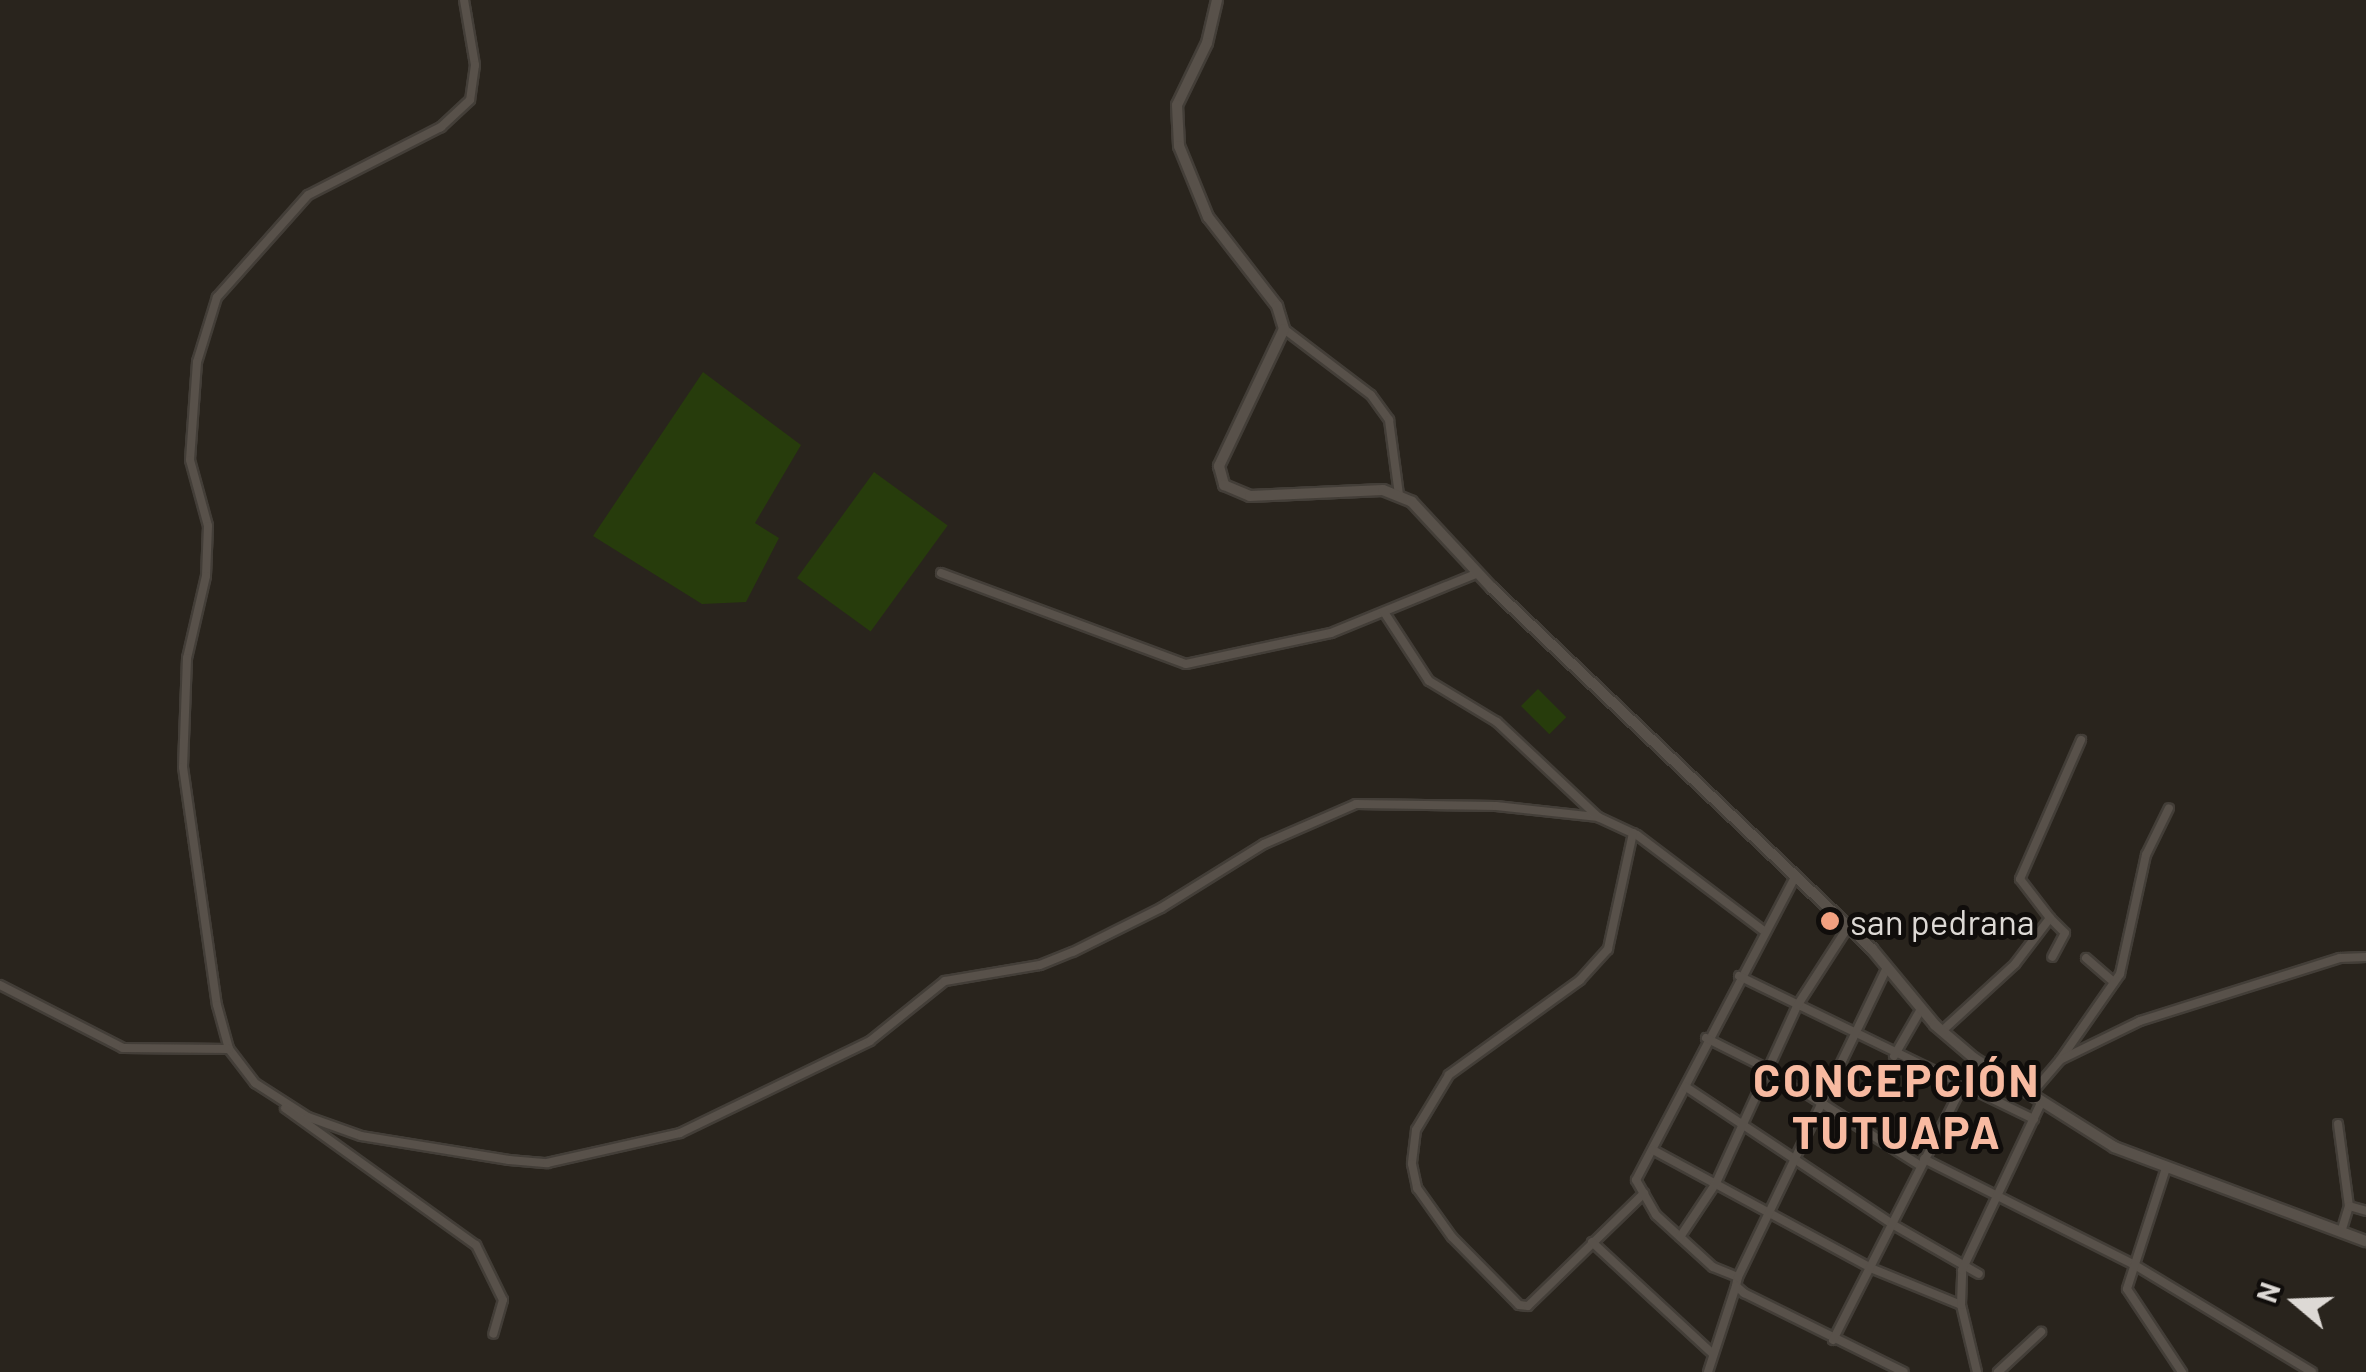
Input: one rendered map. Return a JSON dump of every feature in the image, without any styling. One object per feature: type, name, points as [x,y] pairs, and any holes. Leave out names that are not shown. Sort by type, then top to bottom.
[{"type":"street","points":[[464,0],[475,65],[470,100],[407,147],[308,194],[217,297],[197,362],[190,460],[208,526],[206,576],[180,720],[206,938],[229,1049],[255,1082],[476,1245],[503,1300],[493,1334]]},
{"type":"street","points":[[1216,0],[1207,43],[1178,105],[1179,146],[1208,217],[1277,306],[1284,329],[1370,395],[1389,420],[1399,495]]},
{"type":"street","points":[[1284,329],[1218,477],[1250,496],[1383,490],[1399,495],[1848,927],[1942,1031],[2114,1147],[2366,1241]]},
{"type":"street","points":[[941,573],[1186,664],[1311,639],[1478,573]]},
{"type":"street","points":[[1384,612],[1430,681],[1498,722],[1598,817]]},
{"type":"street","points":[[2052,957],[2065,933],[2020,879],[2081,740]]},
{"type":"street","points":[[255,1082],[308,1116],[361,1136],[547,1164],[680,1133],[734,1110],[887,1030],[944,982],[1040,966],[1073,952],[1161,908],[1264,844],[1356,804],[1496,806],[1598,817],[1633,832],[1764,931]]},
{"type":"street","points":[[2031,1094],[2060,1060],[2114,982],[2146,855],[2169,808]]},
{"type":"street","points":[[1633,832],[1608,949],[1580,980],[1449,1075],[1416,1130],[1412,1164],[1417,1188],[1452,1237],[1519,1305],[1528,1306],[1644,1193]]},
{"type":"street","points":[[1794,879],[1706,1038],[1686,1086],[1636,1180],[1680,1237],[1713,1267],[1833,1340],[1904,1372]]},
{"type":"street","points":[[1942,1031],[2015,964],[2050,918]]},
{"type":"street","points":[[1680,1237],[1716,1183],[1797,1006],[1848,927]]},
{"type":"street","points":[[2060,1060],[2179,1007],[2340,958],[2366,957]]},
{"type":"street","points":[[2086,958],[2114,982]]},
{"type":"street","points":[[1708,1372],[1766,1209],[1888,968]]},
{"type":"street","points":[[1739,976],[1961,1089],[2034,1119]]},
{"type":"street","points":[[0,985],[123,1048],[229,1049]]},
{"type":"street","points":[[1894,1056],[1921,1009]]},
{"type":"street","points":[[1706,1038],[1766,1068],[1922,1162],[2133,1264],[2312,1372]]},
{"type":"street","points":[[1686,1086],[1892,1224],[1979,1274]]},
{"type":"street","points":[[1833,1340],[1873,1269],[1961,1089]]},
{"type":"street","points":[[1977,1372],[1961,1305],[1963,1266],[2042,1101]]},
{"type":"street","points":[[2338,1124],[2349,1206],[2341,1232]]},
{"type":"street","points":[[1653,1150],[1873,1269],[1961,1305]]},
{"type":"street","points":[[2166,1168],[2127,1289],[2182,1372]]},
{"type":"street","points":[[2349,1206],[2366,1211]]},
{"type":"street","points":[[1592,1242],[1713,1354]]},
{"type":"street","points":[[1998,1372],[2041,1332]]},
{"type":"green space","points":[[703,372],[801,445],[755,523],[779,538],[746,602],[702,604],[593,536]]},
{"type":"green space","points":[[874,472],[948,525],[871,631],[797,578]]},
{"type":"green space","points":[[1538,689],[1566,717],[1549,734],[1521,706]]},
{"type":"place","name":"san pedrana","points":[[1830,921]]},
{"type":"district","name":"CONCEPCIÓN TUTUAPA","points":[[1897,1106]]}]
